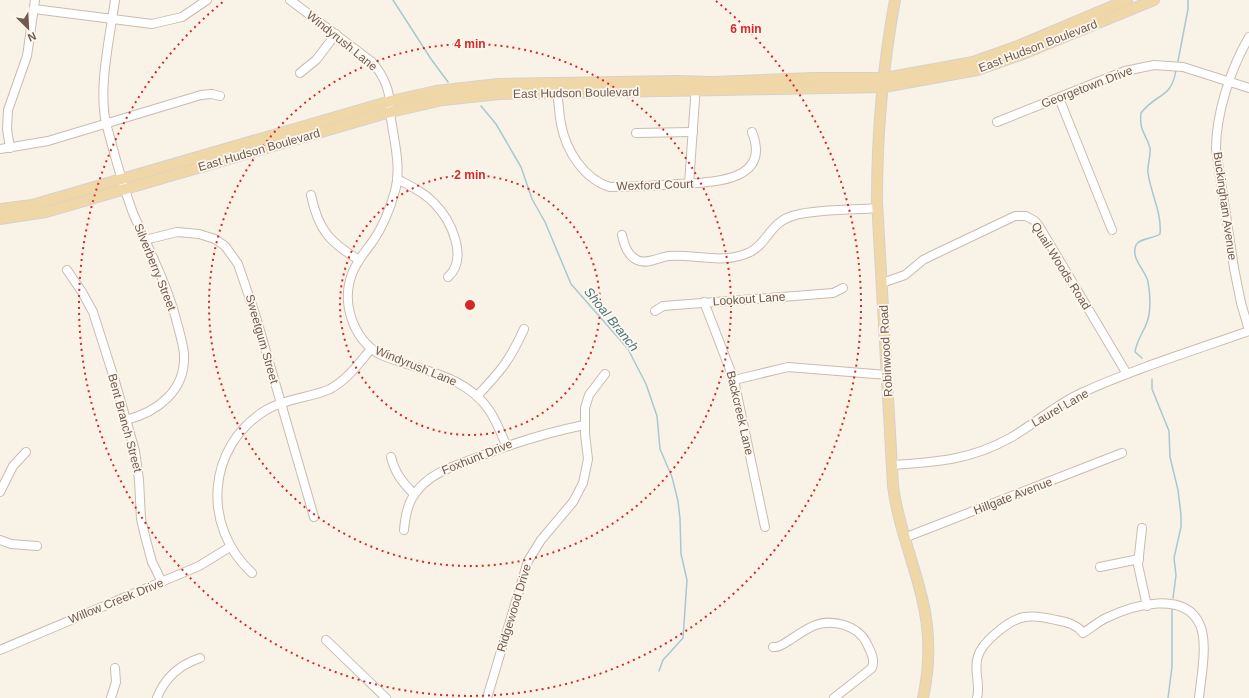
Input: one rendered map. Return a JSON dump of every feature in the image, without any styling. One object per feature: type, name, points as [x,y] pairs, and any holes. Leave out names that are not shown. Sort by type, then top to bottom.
[{"type":"main road","name":"Robinwood Road","points":[[895,0],[889,34],[877,164],[878,208],[896,505],[925,612],[928,658],[926,697]]},
{"type":"main road","name":"East Hudson Boulevard","points":[[884,82],[973,62],[1018,46],[1127,0]]},
{"type":"main road","name":"East Hudson Boulevard","points":[[0,209],[32,205],[124,184],[431,102],[481,95],[696,86],[884,82],[977,70],[1031,51],[1154,0]]},
{"type":"main road","name":"East Hudson Boulevard","points":[[0,219],[39,213],[124,184],[390,102],[463,87],[560,82],[696,86]]},
{"type":"main road","points":[[557,93],[560,82]]},
{"type":"street","points":[[10,148],[7,129],[8,110],[27,56],[35,0]]},
{"type":"street","name":"Silverberry Street","points":[[115,0],[103,90],[106,122],[124,184],[168,293],[183,348],[184,361],[181,377],[168,399],[149,412],[126,420]]},
{"type":"street","points":[[34,9],[152,24],[182,17],[207,0]]},
{"type":"street","name":"Windyrush Lane","points":[[290,0],[368,58],[380,71],[386,82],[390,102],[398,180],[386,218],[359,260],[350,281],[348,305],[355,327],[371,349],[387,357],[452,379],[477,396],[490,411],[506,445]]},
{"type":"street","points":[[300,73],[316,60],[336,34]]},
{"type":"street","name":"Buckingham Avenue","points":[[1249,38],[1241,51],[1230,81],[1218,122],[1216,154],[1234,268],[1241,303],[1249,330]]},
{"type":"street","name":"Georgetown Drive","points":[[997,122],[1125,71],[1154,64],[1183,67],[1249,88]]},
{"type":"street","points":[[689,184],[696,86]]},
{"type":"street","name":"Wexford Court","points":[[557,93],[561,122],[568,146],[581,167],[589,176],[598,183],[610,187],[723,181],[741,174],[752,162],[756,153],[756,144],[752,132]]},
{"type":"street","points":[[0,149],[48,141],[106,122],[201,95],[212,94],[220,96]]},
{"type":"street","points":[[1059,98],[1112,230]]},
{"type":"street","points":[[636,133],[693,132]]},
{"type":"street","points":[[398,180],[424,195],[442,212],[448,222],[456,242],[457,256],[456,268],[448,277]]},
{"type":"street","points":[[311,195],[318,222],[325,233],[339,247],[359,260]]},
{"type":"street","points":[[622,235],[627,250],[635,259],[642,262],[671,256],[700,259],[740,256],[754,250],[778,224],[796,215],[878,208]]},
{"type":"street","name":"Quail Woods Road","points":[[882,283],[905,274],[923,260],[971,236],[1015,216],[1026,216],[1035,221],[1039,226],[1127,374]]},
{"type":"street","name":"Sweetgum Street","points":[[146,240],[177,232],[188,232],[216,239],[230,252],[238,264],[245,281],[314,517]]},
{"type":"street","name":"Bent Branch Street","points":[[67,270],[93,312],[126,420],[138,466],[144,531],[152,562],[162,582]]},
{"type":"street","name":"Lookout Lane","points":[[654,310],[663,306],[704,302],[833,293],[843,288]]},
{"type":"street","name":"Backcreek Lane","points":[[704,302],[734,380],[765,527]]},
{"type":"street","points":[[477,396],[506,365],[513,354],[524,329]]},
{"type":"street","name":"Laurel Lane","points":[[893,465],[934,462],[975,455],[1009,438],[1077,395],[1127,374],[1249,330]]},
{"type":"street","points":[[252,573],[242,564],[230,547],[219,517],[217,499],[222,465],[229,448],[245,428],[267,410],[280,403],[330,388],[348,375],[371,349]]},
{"type":"street","points":[[734,380],[788,367],[887,375]]},
{"type":"street","name":"Ridgewood Drive","points":[[488,698],[528,561],[542,540],[573,502],[584,482],[588,459],[584,425],[586,401],[593,388],[605,374]]},
{"type":"street","name":"Foxhunt Drive","points":[[404,530],[408,507],[414,494],[430,478],[440,471],[506,445],[543,434],[584,425]]},
{"type":"street","points":[[0,492],[13,466],[26,452]]},
{"type":"street","name":"Hillgate Avenue","points":[[904,538],[1122,453]]},
{"type":"street","points":[[390,457],[394,470],[400,480],[414,494]]},
{"type":"street","points":[[1142,528],[1139,559],[1147,606]]},
{"type":"street","points":[[0,540],[11,544],[36,546]]},
{"type":"street","name":"Willow Creek Drive","points":[[0,650],[199,566],[230,547]]},
{"type":"street","points":[[1100,567],[1139,559]]},
{"type":"street","points":[[977,698],[979,691],[976,674],[977,657],[990,639],[1013,620],[1030,616],[1048,618],[1073,624],[1083,633],[1111,616],[1165,602],[1174,603],[1190,611],[1201,625],[1203,643],[1199,698]]},
{"type":"street","points":[[773,647],[780,647],[806,630],[824,622],[848,626],[860,634],[867,643],[872,655],[874,662],[872,668],[834,698]]},
{"type":"street","points":[[326,640],[386,698]]},
{"type":"street","points":[[157,698],[173,672],[184,664],[200,658]]},
{"type":"street","points":[[111,698],[116,682],[115,668]]},
{"type":"waterway","name":"Shoal Branch","points":[[393,0],[431,59],[448,82]]},
{"type":"waterway","points":[[1178,61],[1188,9],[1188,0]]},
{"type":"waterway","points":[[1142,358],[1135,352],[1137,343],[1148,319],[1150,310],[1150,295],[1147,278],[1137,260],[1135,250],[1136,245],[1140,241],[1160,234],[1160,226],[1158,211],[1148,173],[1150,148],[1142,128],[1141,113],[1147,106],[1167,91],[1174,80],[1176,70]]},
{"type":"waterway","name":"Shoal Branch","points":[[481,106],[496,124],[521,167],[532,199],[545,222],[571,284],[628,349],[646,384],[657,416],[660,449],[672,477],[678,501],[681,554],[687,580],[683,638],[663,660],[659,671]]},
{"type":"waterway","points":[[1152,379],[1152,389],[1169,431],[1170,457],[1178,490],[1181,515],[1181,527],[1174,558],[1176,575],[1173,598]]},
{"type":"waterway","points":[[1168,698],[1172,667],[1172,608]]}]
